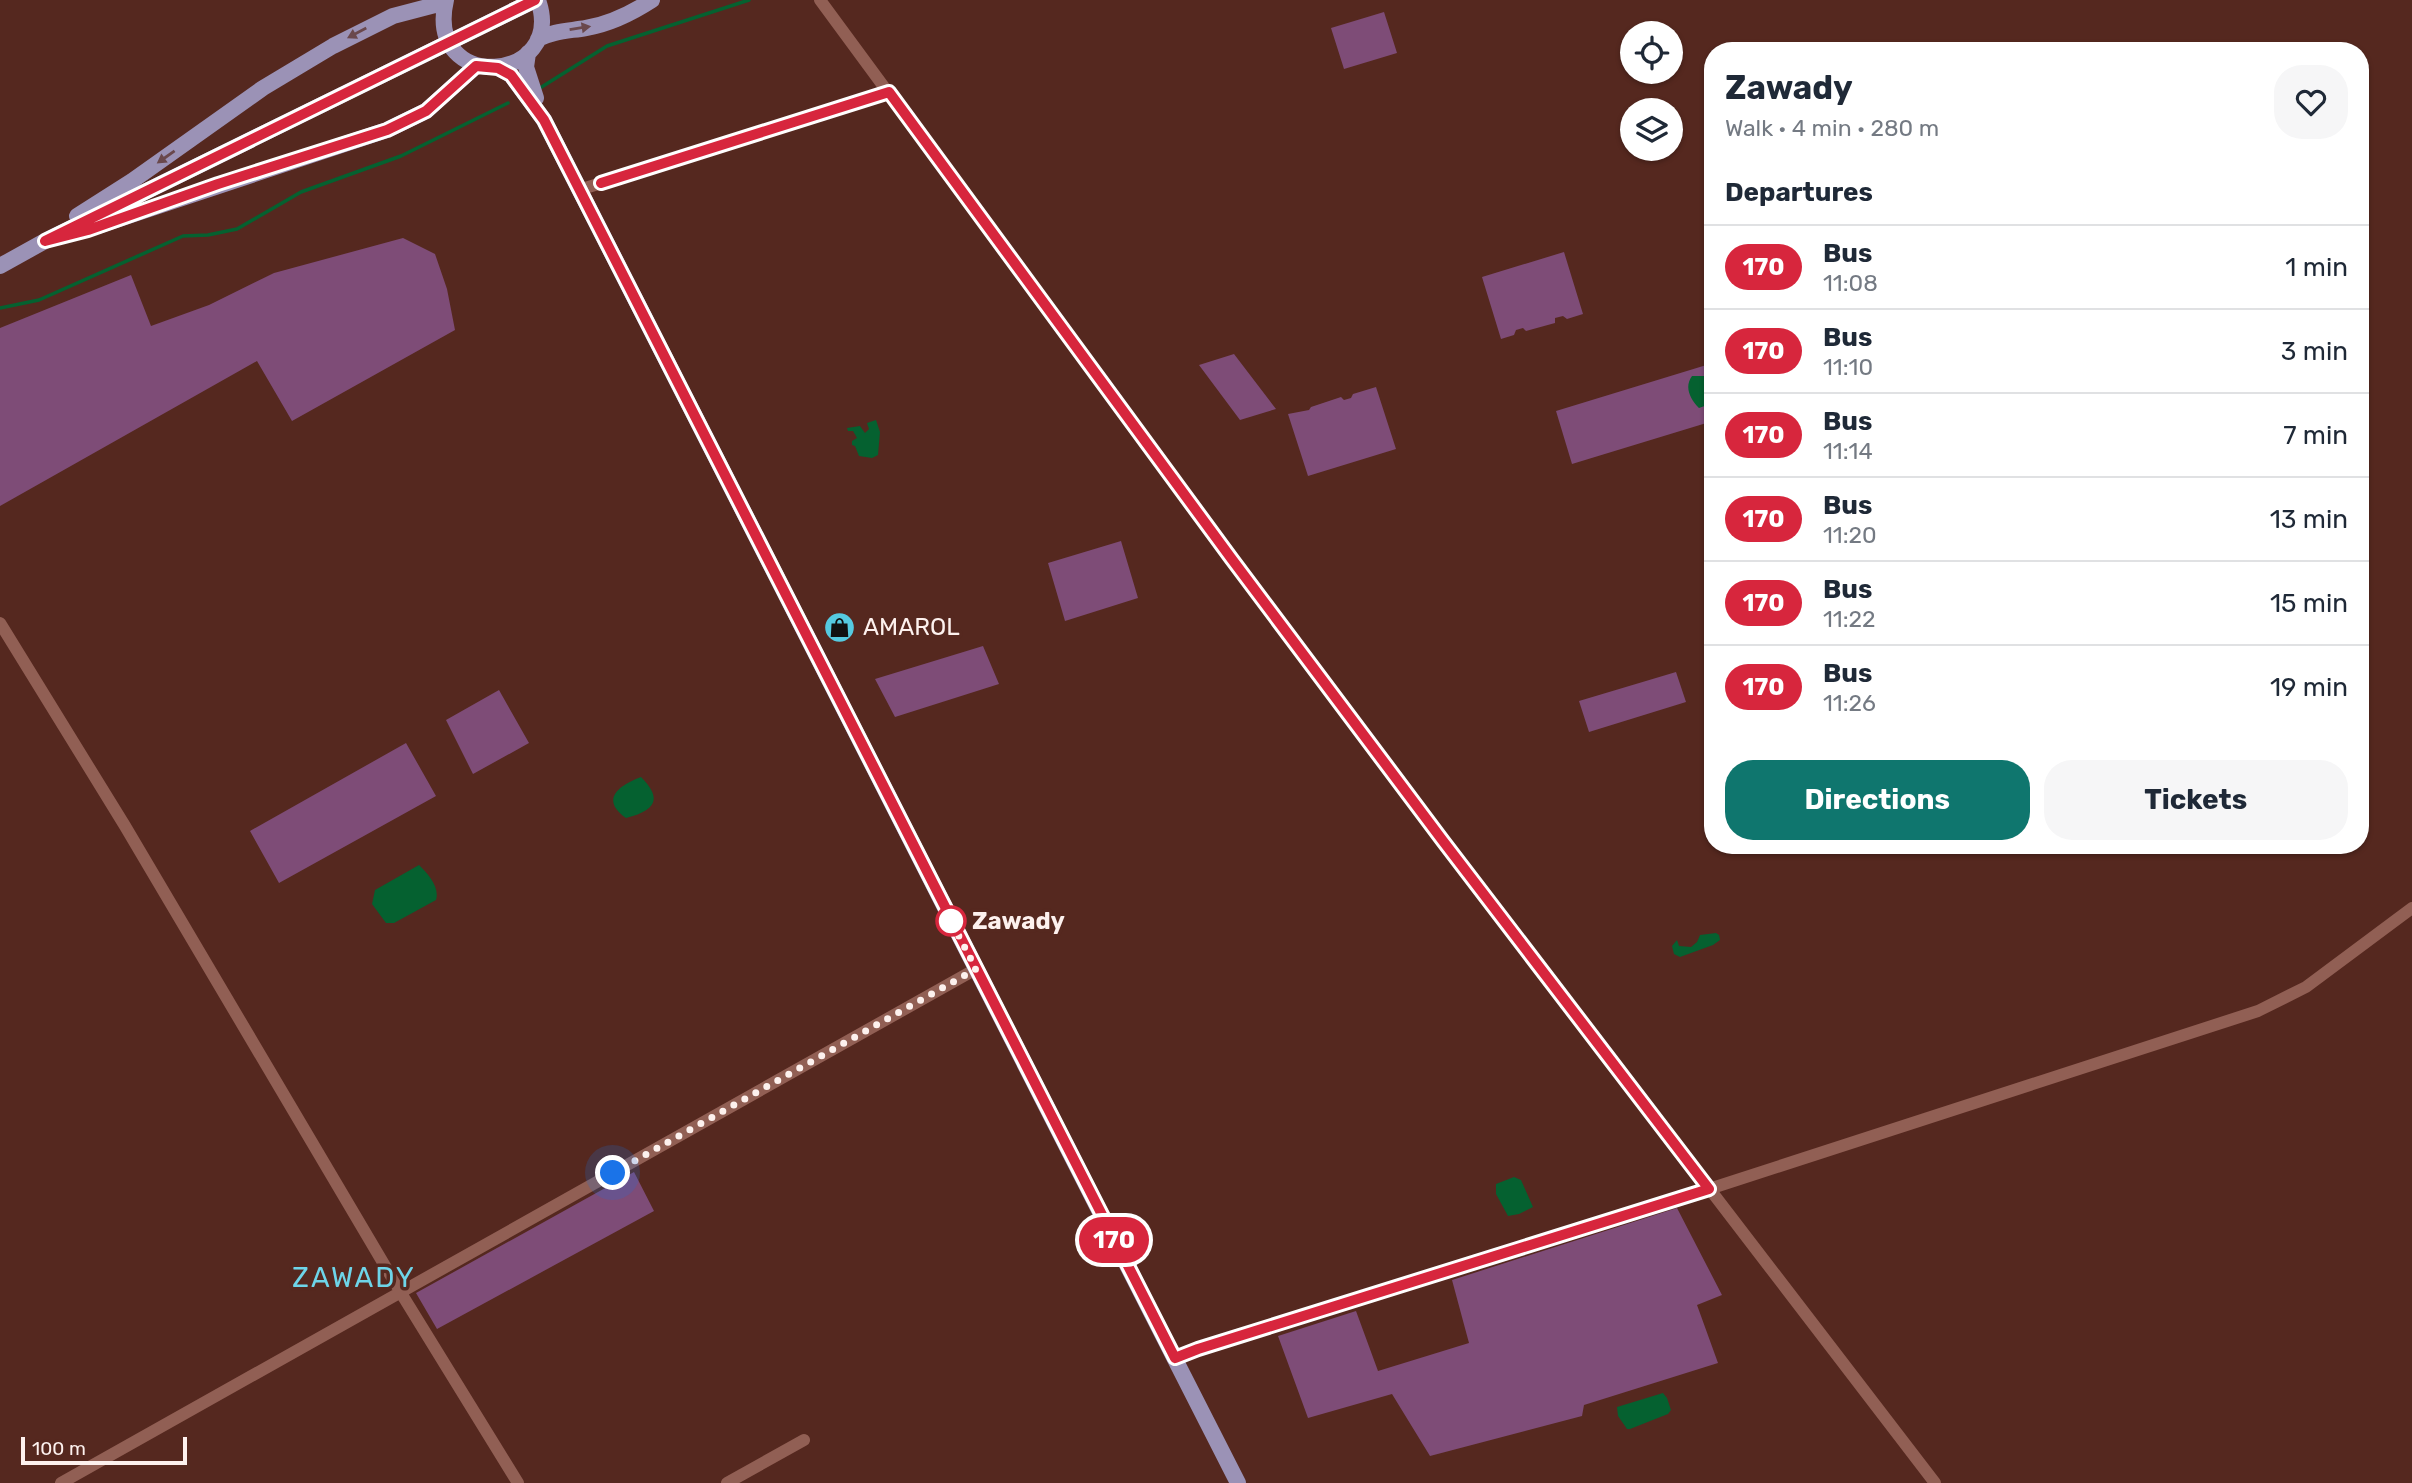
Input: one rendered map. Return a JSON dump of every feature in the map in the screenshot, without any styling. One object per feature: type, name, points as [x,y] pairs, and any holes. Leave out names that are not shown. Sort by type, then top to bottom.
[{"type":"main road","points":[[445,0],[443,23],[451,46],[462,58],[476,66],[498,68],[514,63],[533,46],[561,31],[606,23],[652,0]]},
{"type":"main road","points":[[45,241],[82,212],[132,181],[264,88],[321,53],[393,16],[445,0]]},
{"type":"main road","points":[[0,266],[45,241],[537,0],[542,15],[526,68],[544,120],[1238,1483]]},
{"type":"main road","points":[[45,241],[88,230],[182,196],[387,130],[426,111],[476,66]]},
{"type":"main road","points":[[498,68],[511,75],[544,120]]},
{"type":"street","points":[[820,0],[1443,841],[1935,1483]]},
{"type":"street","points":[[579,190],[889,92]]},
{"type":"street","points":[[0,623],[125,826],[401,1293],[518,1483]]},
{"type":"street","points":[[1175,1358],[2258,1011],[2306,987],[2412,908]]},
{"type":"street","points":[[61,1483],[976,969]]},
{"type":"street","points":[[727,1483],[804,1440]]},
{"type":"shaded area","points":[[1384,12],[1397,53],[1344,69],[1331,28]]},
{"type":"shaded area","points":[[403,238],[435,254],[447,289],[455,330],[292,421],[257,361],[0,506],[0,328],[131,275],[151,326],[209,305],[274,273]]},
{"type":"shaded area","points":[[1564,252],[1583,314],[1567,319],[1563,316],[1555,318],[1555,323],[1526,331],[1523,328],[1516,330],[1514,335],[1501,339],[1482,277]]},
{"type":"shaded area","points":[[1234,354],[1276,409],[1240,420],[1199,365]]},
{"type":"shaded area","points":[[1704,366],[1704,424],[1572,464],[1556,411]]},
{"type":"shaded area","points":[[1692,376],[1704,376],[1704,406],[1699,408],[1691,397],[1688,389]]},
{"type":"shaded area","points":[[1376,387],[1396,449],[1308,476],[1288,414],[1309,410],[1341,397],[1344,400],[1351,398],[1353,394]]},
{"type":"shaded area","points":[[876,420],[880,432],[878,455],[872,458],[859,456],[852,445],[852,441],[857,438],[853,431],[848,431],[847,428],[860,426],[865,433],[869,429],[867,423]]},
{"type":"shaded area","points":[[1121,541],[1138,598],[1065,621],[1048,563]]},
{"type":"shaded area","points":[[983,646],[999,684],[895,717],[875,679]]},
{"type":"shaded area","points":[[1676,672],[1686,702],[1589,732],[1579,701]]},
{"type":"shaded area","points":[[499,690],[529,743],[473,774],[446,720]]},
{"type":"shaded area","points":[[406,743],[436,796],[279,883],[250,831]]},
{"type":"shaded area","points":[[641,777],[652,792],[653,804],[643,812],[626,818],[618,811],[613,799],[620,788]]},
{"type":"shaded area","points":[[419,865],[435,886],[436,900],[394,923],[386,923],[372,904],[375,890]]},
{"type":"shaded area","points":[[1716,933],[1720,940],[1713,945],[1680,957],[1674,954],[1672,946],[1677,940],[1679,946],[1691,947],[1700,935]]},
{"type":"shaded area","points":[[634,1172],[654,1211],[437,1329],[416,1293]]},
{"type":"shaded area","points":[[1514,1177],[1521,1180],[1533,1207],[1508,1216],[1496,1194],[1496,1184]]},
{"type":"shaded area","points":[[1677,1208],[1722,1295],[1697,1305],[1718,1363],[1584,1405],[1582,1416],[1430,1456],[1392,1394],[1308,1418],[1278,1336],[1356,1311],[1378,1371],[1469,1343],[1452,1280]]},
{"type":"shaded area","points":[[1663,1393],[1671,1410],[1668,1414],[1627,1429],[1618,1416],[1617,1407]]},
{"type":"waterway","points":[[540,88],[607,46],[749,0]]},
{"type":"waterway","points":[[0,308],[39,300],[183,236],[208,235],[237,229],[301,192],[401,156],[508,103]]},
{"type":"bus line","name":"170","points":[[535,0],[45,241],[88,230],[122,216],[387,130],[426,111],[476,66],[498,68],[511,75],[544,120],[1175,1358],[1709,1189],[1231,558],[889,92],[601,183]]},
{"type":"place","name":"AMAROL","points":[[840,627]]},
{"type":"place","name":"Zawady","points":[[951,921]]},
{"type":"district","name":"ZAWADY","points":[[354,1277]]},
{"type":"route","points":[[613,1173],[976,969],[951,921]]}]
